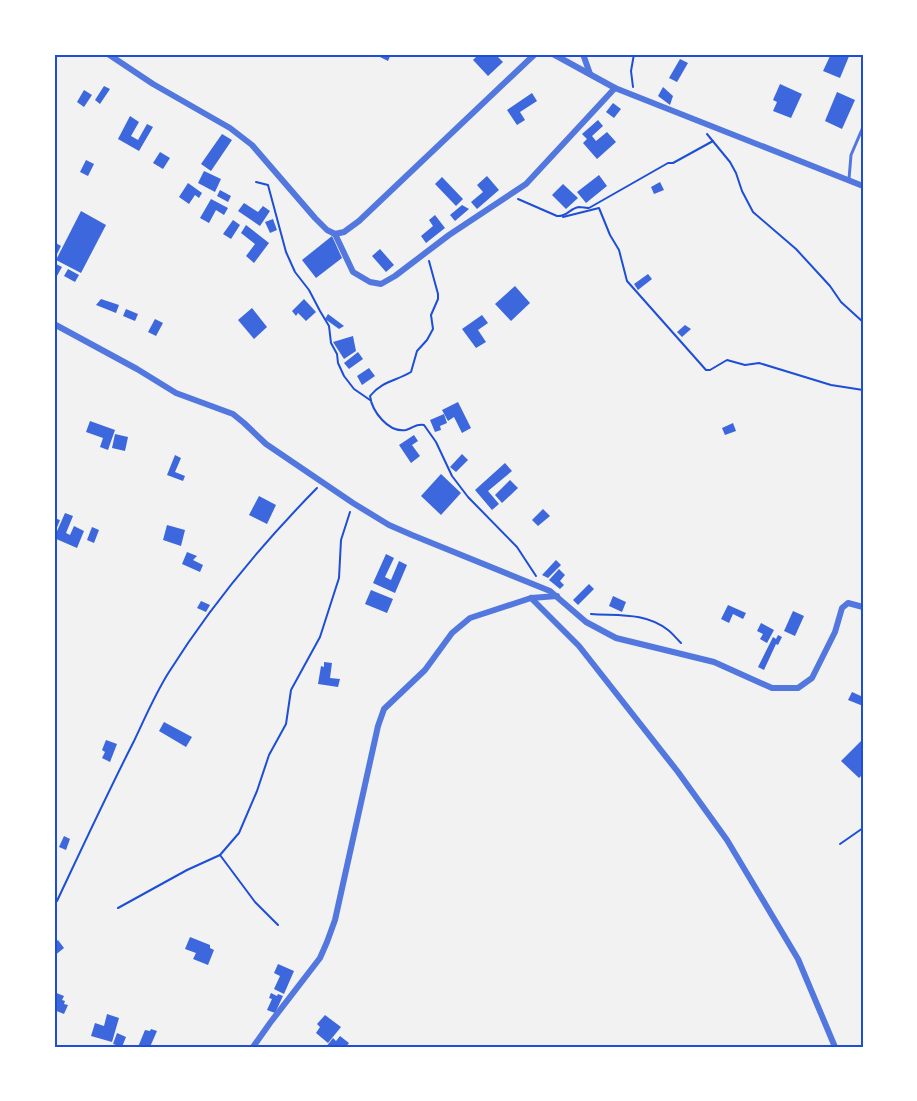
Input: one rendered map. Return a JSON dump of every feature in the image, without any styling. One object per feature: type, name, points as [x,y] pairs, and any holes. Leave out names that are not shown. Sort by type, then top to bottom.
[{"type":"street","points":[[108,54],[153,84],[230,128],[252,145],[315,218],[327,230],[336,234],[344,232],[359,221],[535,54]]},
{"type":"street","points":[[553,54],[615,88],[863,186]]},
{"type":"street","points":[[583,54],[591,75]]},
{"type":"street","points":[[336,234],[353,272],[370,282],[381,284],[526,184],[615,88]]},
{"type":"street","points":[[54,324],[176,393],[233,414],[266,444],[389,525],[543,588],[557,596],[586,622],[616,638],[714,662],[772,688],[798,688],[812,678],[835,632],[842,608],[849,603],[863,607]]},
{"type":"street","points":[[253,1047],[320,958],[327,942],[335,920],[378,726],[384,709],[424,670],[452,633],[470,618],[531,598],[557,596]]},
{"type":"street","points":[[531,598],[579,646],[678,772],[727,840],[798,959],[835,1047]]},
{"type":"lane","points":[[849,180],[851,155],[863,127]]},
{"type":"path","points":[[634,54],[631,71],[634,96]]},
{"type":"path","points":[[695,121],[733,168],[753,212],[796,249],[830,286],[841,302],[863,322]]},
{"type":"path","points":[[563,217],[576,208],[589,208],[668,163],[673,163],[713,141]]},
{"type":"path","points":[[256,182],[268,185],[286,252],[295,272],[309,290],[329,326],[331,343],[344,376],[354,389],[370,400],[376,413],[391,426],[405,430],[417,424],[424,425],[436,442],[452,476],[476,507],[517,547],[543,588]]},
{"type":"path","points":[[509,195],[563,217],[599,208],[619,250],[627,280],[706,370],[727,360],[745,365],[759,363],[831,385],[863,390]]},
{"type":"path","points":[[370,400],[370,396],[384,383],[411,372],[417,351],[433,329],[431,315],[438,294],[429,259],[421,256]]},
{"type":"path","points":[[57,901],[95,819],[168,674],[201,624],[250,561],[323,482]]},
{"type":"path","points":[[118,908],[187,870],[220,855],[239,833],[269,755],[286,724],[291,690],[320,637],[339,578],[341,540],[353,503]]},
{"type":"path","points":[[576,612],[627,615],[650,620],[668,630],[681,643]]},
{"type":"path","points":[[840,844],[863,828]]},
{"type":"path","points":[[220,855],[255,902],[278,925]]},
{"type":"building","points":[[374,54],[391,54],[388,61]]},
{"type":"building","points":[[479,54],[495,54],[503,62],[488,76],[473,60]]},
{"type":"building","points":[[831,54],[850,54],[840,78],[823,71]]},
{"type":"building","points":[[680,59],[688,63],[677,82],[669,78]]},
{"type":"building","points":[[780,84],[802,94],[791,118],[773,111],[777,102],[773,100]]},
{"type":"building","points":[[104,86],[110,89],[100,104],[95,100]]},
{"type":"building","points":[[663,87],[673,96],[670,105],[658,96]]},
{"type":"building","points":[[84,90],[92,95],[84,107],[77,102]]},
{"type":"building","points":[[837,92],[855,100],[842,129],[825,121]]},
{"type":"building","points":[[532,93],[537,101],[520,112],[525,120],[517,125],[507,110]]},
{"type":"building","points":[[613,103],[621,109],[614,118],[606,112]]},
{"type":"building","points":[[130,116],[139,122],[131,136],[138,140],[147,124],[153,127],[139,151],[118,139]]},
{"type":"building","points":[[598,120],[603,126],[592,136],[596,141],[607,132],[616,142],[597,159],[583,143],[587,139],[582,134]]},
{"type":"building","points":[[222,134],[232,140],[211,171],[201,164]]},
{"type":"building","points":[[160,152],[170,158],[163,169],[153,163]]},
{"type":"building","points":[[86,160],[94,164],[88,176],[80,172]]},
{"type":"building","points":[[204,171],[221,179],[215,192],[198,183]]},
{"type":"building","points":[[599,175],[607,186],[586,203],[577,192]]},
{"type":"building","points":[[487,176],[499,190],[477,209],[471,202],[483,192],[477,185]]},
{"type":"building","points":[[442,177],[463,199],[456,206],[435,184]]},
{"type":"building","points":[[660,182],[664,190],[654,194],[651,187]]},
{"type":"building","points":[[188,183],[202,193],[199,198],[195,195],[189,204],[179,197]]},
{"type":"building","points":[[563,184],[578,198],[566,209],[552,195]]},
{"type":"building","points":[[220,190],[231,196],[228,202],[217,196]]},
{"type":"building","points":[[211,199],[228,208],[224,215],[216,210],[209,223],[200,218]]},
{"type":"building","points":[[244,203],[258,212],[263,206],[270,211],[260,226],[238,211]]},
{"type":"building","points":[[462,205],[469,209],[455,221],[450,215]]},
{"type":"building","points":[[81,211],[106,225],[81,273],[56,260]]},
{"type":"building","points":[[435,215],[445,228],[426,243],[421,236],[433,226],[429,220]]},
{"type":"building","points":[[273,219],[277,230],[270,233],[265,222]]},
{"type":"building","points":[[233,220],[240,225],[231,239],[223,234]]},
{"type":"building","points":[[246,225],[269,243],[254,263],[246,256],[255,244],[241,233]]},
{"type":"building","points":[[332,236],[342,258],[316,278],[302,260]]},
{"type":"building","points":[[54,242],[61,246],[54,260]]},
{"type":"building","points":[[380,249],[394,265],[386,272],[372,256]]},
{"type":"building","points":[[54,263],[62,267],[57,276],[54,274]]},
{"type":"building","points":[[68,269],[79,275],[75,282],[64,276]]},
{"type":"building","points":[[648,274],[652,279],[638,290],[634,284]]},
{"type":"building","points":[[515,286],[530,303],[511,321],[495,304]]},
{"type":"building","points":[[101,299],[119,305],[116,313],[96,305]]},
{"type":"building","points":[[304,299],[316,312],[306,321],[298,313],[296,316],[292,311]]},
{"type":"building","points":[[252,308],[267,327],[254,339],[238,320]]},
{"type":"building","points":[[126,309],[138,314],[135,321],[123,316]]},
{"type":"building","points":[[328,314],[344,326],[339,329],[325,319]]},
{"type":"building","points":[[482,315],[488,323],[478,330],[486,342],[476,348],[462,329]]},
{"type":"building","points":[[155,319],[163,323],[156,336],[148,332]]},
{"type":"building","points":[[685,325],[691,329],[682,337],[677,332]]},
{"type":"building","points":[[353,336],[356,351],[344,359],[333,342]]},
{"type":"building","points":[[358,352],[363,359],[349,369],[344,363]]},
{"type":"building","points":[[369,368],[375,376],[362,385],[357,376]]},
{"type":"building","points":[[458,402],[471,428],[462,433],[454,417],[448,421],[442,410]]},
{"type":"building","points":[[444,414],[447,423],[440,426],[441,430],[435,432],[430,420]]},
{"type":"building","points":[[90,421],[115,430],[108,450],[100,447],[103,438],[86,432]]},
{"type":"building","points":[[733,423],[736,431],[725,435],[722,428]]},
{"type":"building","points":[[115,434],[128,437],[125,451],[112,448]]},
{"type":"building","points":[[414,435],[418,441],[412,445],[420,456],[411,463],[399,445]]},
{"type":"building","points":[[462,454],[468,460],[456,472],[450,467]]},
{"type":"building","points":[[175,455],[181,458],[175,472],[185,476],[183,481],[167,475]]},
{"type":"building","points":[[505,463],[512,471],[488,491],[499,504],[492,510],[475,490]]},
{"type":"building","points":[[441,474],[461,493],[441,515],[421,496]]},
{"type":"building","points":[[510,480],[518,488],[502,503],[495,495]]},
{"type":"building","points":[[259,496],[276,505],[267,524],[249,515]]},
{"type":"building","points":[[543,509],[550,516],[538,526],[532,520]]},
{"type":"building","points":[[65,513],[73,516],[66,533],[70,535],[74,526],[84,531],[77,548],[54,538]]},
{"type":"building","points":[[54,518],[60,520],[54,535]]},
{"type":"building","points":[[167,525],[185,530],[181,546],[163,540]]},
{"type":"building","points":[[92,527],[99,530],[94,543],[87,540]]},
{"type":"building","points":[[187,552],[197,556],[193,560],[203,565],[200,572],[182,564]]},
{"type":"building","points":[[386,554],[394,558],[385,577],[391,580],[399,561],[407,565],[395,593],[373,583]]},
{"type":"building","points":[[556,560],[561,565],[548,578],[542,575]]},
{"type":"building","points":[[559,569],[565,575],[560,581],[564,585],[560,589],[549,580]]},
{"type":"building","points":[[589,584],[594,589],[578,605],[573,600]]},
{"type":"building","points":[[371,590],[393,599],[387,613],[365,604]]},
{"type":"building","points":[[613,596],[626,602],[622,612],[609,606]]},
{"type":"building","points":[[201,601],[210,605],[206,612],[197,608]]},
{"type":"building","points":[[728,605],[746,613],[743,619],[733,614],[729,623],[721,619]]},
{"type":"building","points":[[793,611],[804,616],[795,636],[784,631]]},
{"type":"building","points":[[761,623],[774,630],[767,643],[760,639],[763,634],[757,631]]},
{"type":"building","points":[[778,635],[782,637],[778,645],[776,644],[764,670],[758,667],[773,637],[776,639]]},
{"type":"building","points":[[324,662],[332,663],[330,678],[340,679],[338,687],[318,684],[321,666],[324,667]]},
{"type":"building","points":[[852,692],[863,697],[863,706],[848,700]]},
{"type":"building","points":[[164,722],[192,737],[186,747],[159,731]]},
{"type":"building","points":[[863,739],[863,774],[859,778],[841,761]]},
{"type":"building","points":[[106,740],[117,744],[110,762],[102,758]]},
{"type":"building","points":[[64,836],[70,839],[66,850],[59,847]]},
{"type":"building","points":[[190,937],[210,945],[210,948],[214,950],[208,965],[193,959],[196,953],[185,949]]},
{"type":"building","points":[[58,940],[64,948],[54,956],[54,943]]},
{"type":"building","points":[[278,964],[294,971],[284,994],[274,989],[280,976],[274,973]]},
{"type":"building","points":[[54,992],[64,996],[62,1000],[68,1005],[64,1014],[54,1010]]},
{"type":"building","points":[[271,993],[283,996],[275,1013],[267,1010],[272,999],[269,998]]},
{"type":"building","points":[[107,1014],[119,1018],[112,1042],[91,1036],[95,1023],[104,1026]]},
{"type":"building","points":[[325,1015],[341,1027],[328,1043],[316,1033],[320,1027],[317,1024]]},
{"type":"building","points":[[151,1029],[157,1031],[150,1047],[138,1047],[145,1030],[150,1031]]},
{"type":"building","points":[[117,1033],[126,1037],[122,1047],[113,1044]]},
{"type":"building","points":[[340,1036],[349,1043],[346,1047],[326,1047],[333,1038],[336,1041]]}]
